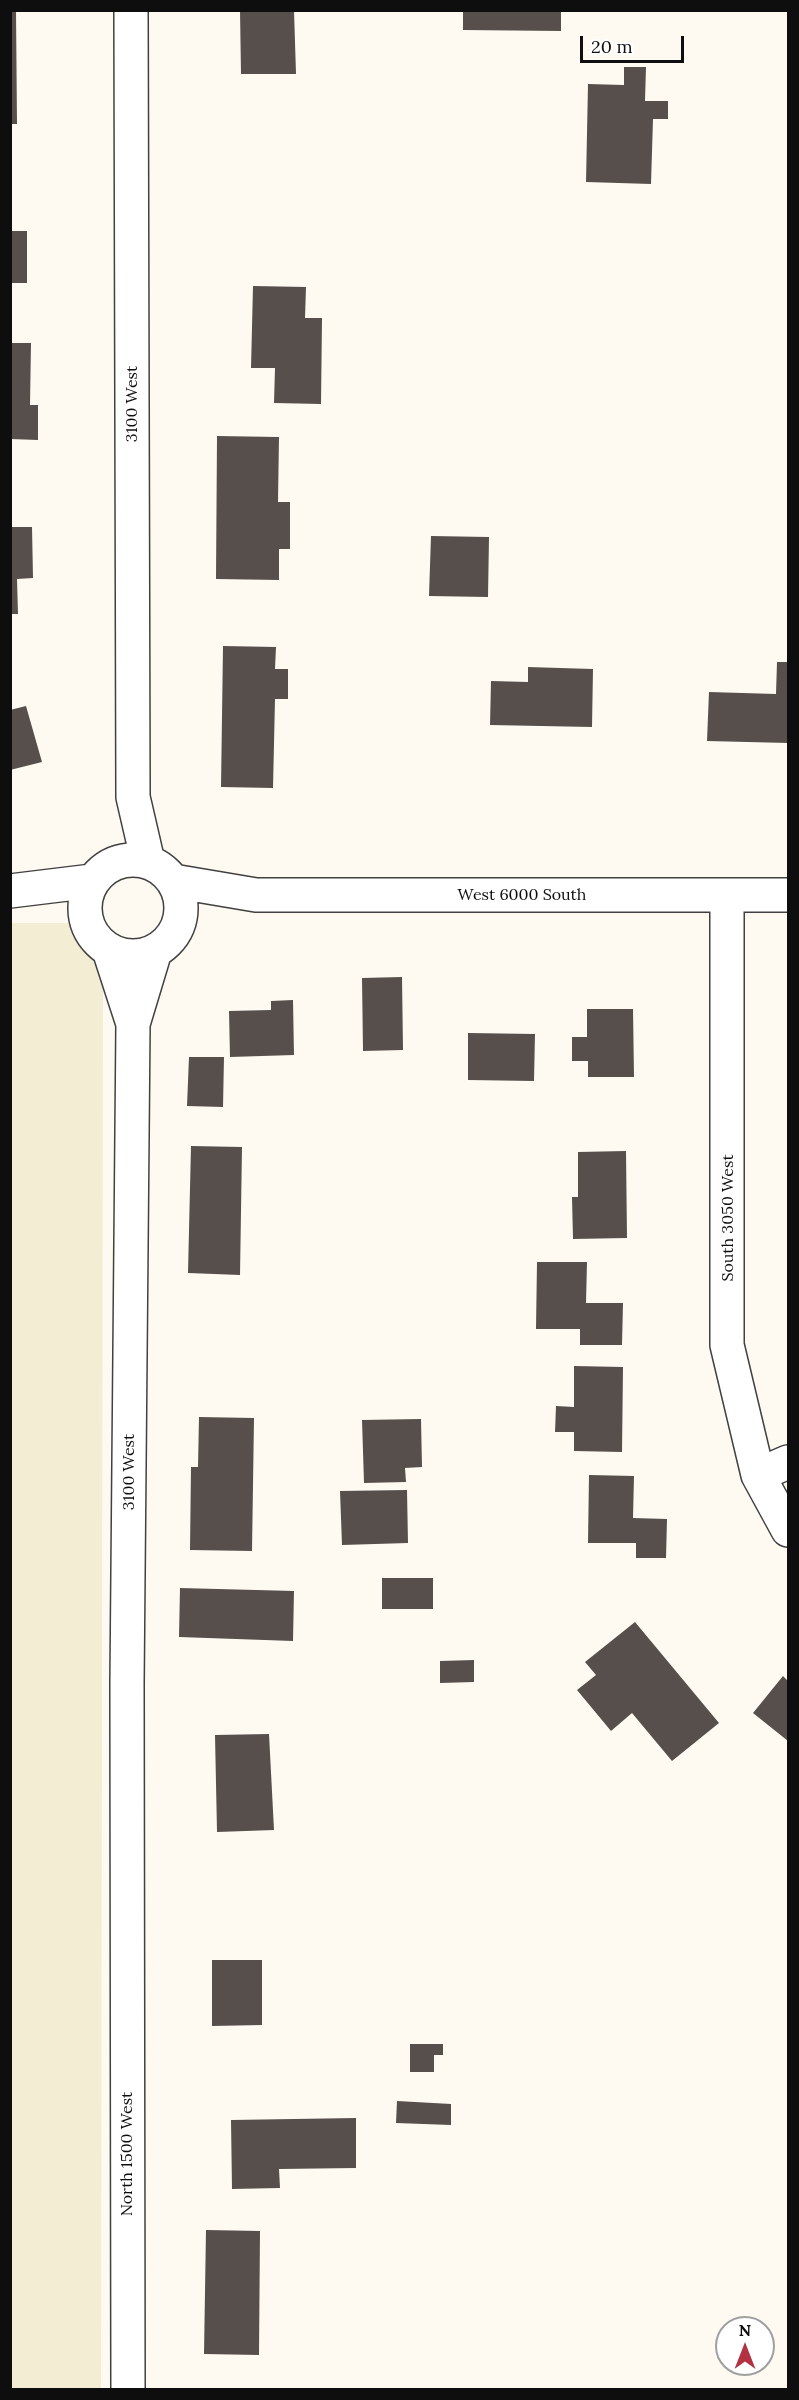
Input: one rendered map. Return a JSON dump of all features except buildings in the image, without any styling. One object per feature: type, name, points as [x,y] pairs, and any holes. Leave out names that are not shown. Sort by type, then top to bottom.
[{"type":"street","name":"3100 West","points":[[123,879],[133,797],[131,10]]},
{"type":"street","name":"West 6000 South","points":[[10,900],[123,879]]},
{"type":"street","name":"West 6000 South","points":[[10,891],[123,879],[256,895],[789,895]]},
{"type":"street","points":[[123,879],[179,894],[181,914],[175,932],[155,951],[130,957],[109,950],[94,937],[87,924],[123,879]]},
{"type":"street","name":"West 6000 South","points":[[181,914],[256,895]]},
{"type":"street","name":"South 3050 West","points":[[728,895],[728,1345],[758,1475],[789,1530]]},
{"type":"street","name":"3100 West","points":[[109,950],[133,1024]]},
{"type":"street","name":"3100 West","points":[[126,1919],[133,1024],[155,951]]},
{"type":"street","points":[[758,1475],[789,1462]]},
{"type":"street","name":"North 1500 West","points":[[126,1919],[128,2390]]},
{"type":"shaded area","points":[[10,923],[71,923],[88,935],[103,955],[101,2389],[11,2389]]}]
